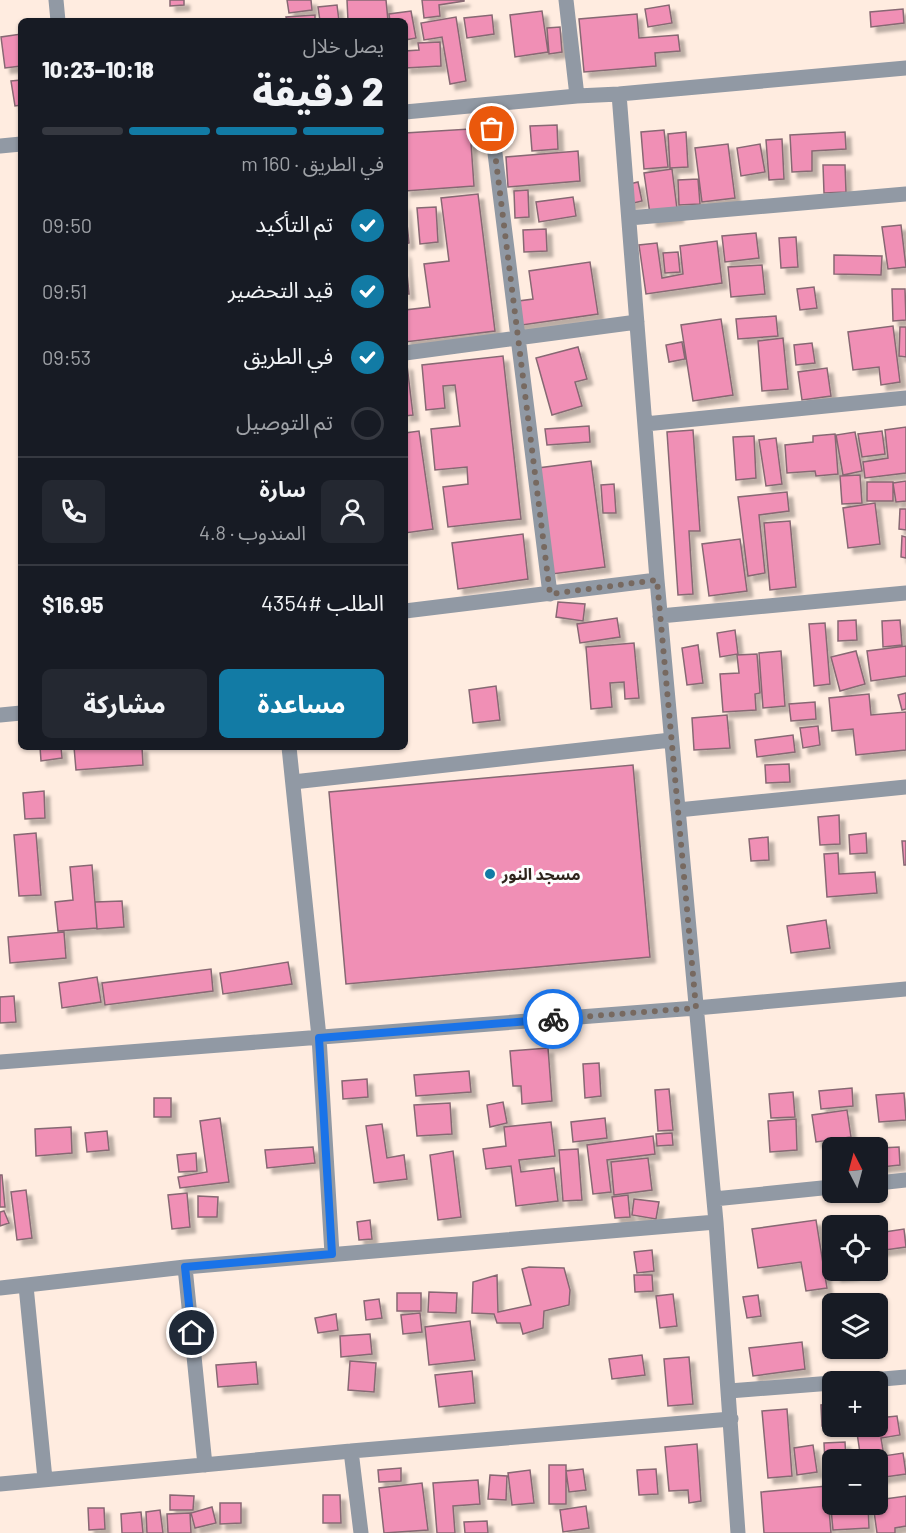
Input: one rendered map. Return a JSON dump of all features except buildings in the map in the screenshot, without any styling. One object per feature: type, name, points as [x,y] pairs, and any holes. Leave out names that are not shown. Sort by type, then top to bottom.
[{"type":"street","points":[[56,0],[58,18]]},
{"type":"street","points":[[566,0],[576,96]]},
{"type":"street","points":[[408,112],[906,68]]},
{"type":"street","points":[[619,94],[660,616],[716,1222],[738,1533]]},
{"type":"street","points":[[489,105],[550,594]]},
{"type":"street","points":[[0,146],[18,144]]},
{"type":"street","points":[[629,218],[906,194]]},
{"type":"street","points":[[408,353],[637,322]]},
{"type":"street","points":[[645,424],[906,398]]},
{"type":"street","points":[[408,612],[657,580]]},
{"type":"street","points":[[660,616],[906,593]]},
{"type":"street","points":[[0,716],[18,713]]},
{"type":"street","points":[[293,782],[671,740]]},
{"type":"street","points":[[289,750],[319,1038],[332,1254]]},
{"type":"street","points":[[678,810],[906,786]]},
{"type":"street","points":[[0,1062],[696,1008],[906,989]]},
{"type":"street","points":[[888,1182],[906,1180]]},
{"type":"street","points":[[714,1199],[822,1188]]},
{"type":"street","points":[[0,1288],[185,1267],[716,1222]]},
{"type":"street","points":[[185,1267],[205,1466]]},
{"type":"street","points":[[26,1286],[45,1479]]},
{"type":"street","points":[[888,1379],[906,1377]]},
{"type":"street","points":[[729,1392],[822,1384]]},
{"type":"street","points":[[0,1484],[731,1419]]},
{"type":"street","points":[[351,1451],[361,1533]]},
{"type":"way so far","points":[[492,129],[550,594],[657,580],[696,1008],[553,1019]]},
{"type":"place","name":"مسجد النور","points":[[490,874]]},
{"type":"route","points":[[192,1333],[185,1267],[332,1254],[319,1038],[553,1019]]}]
